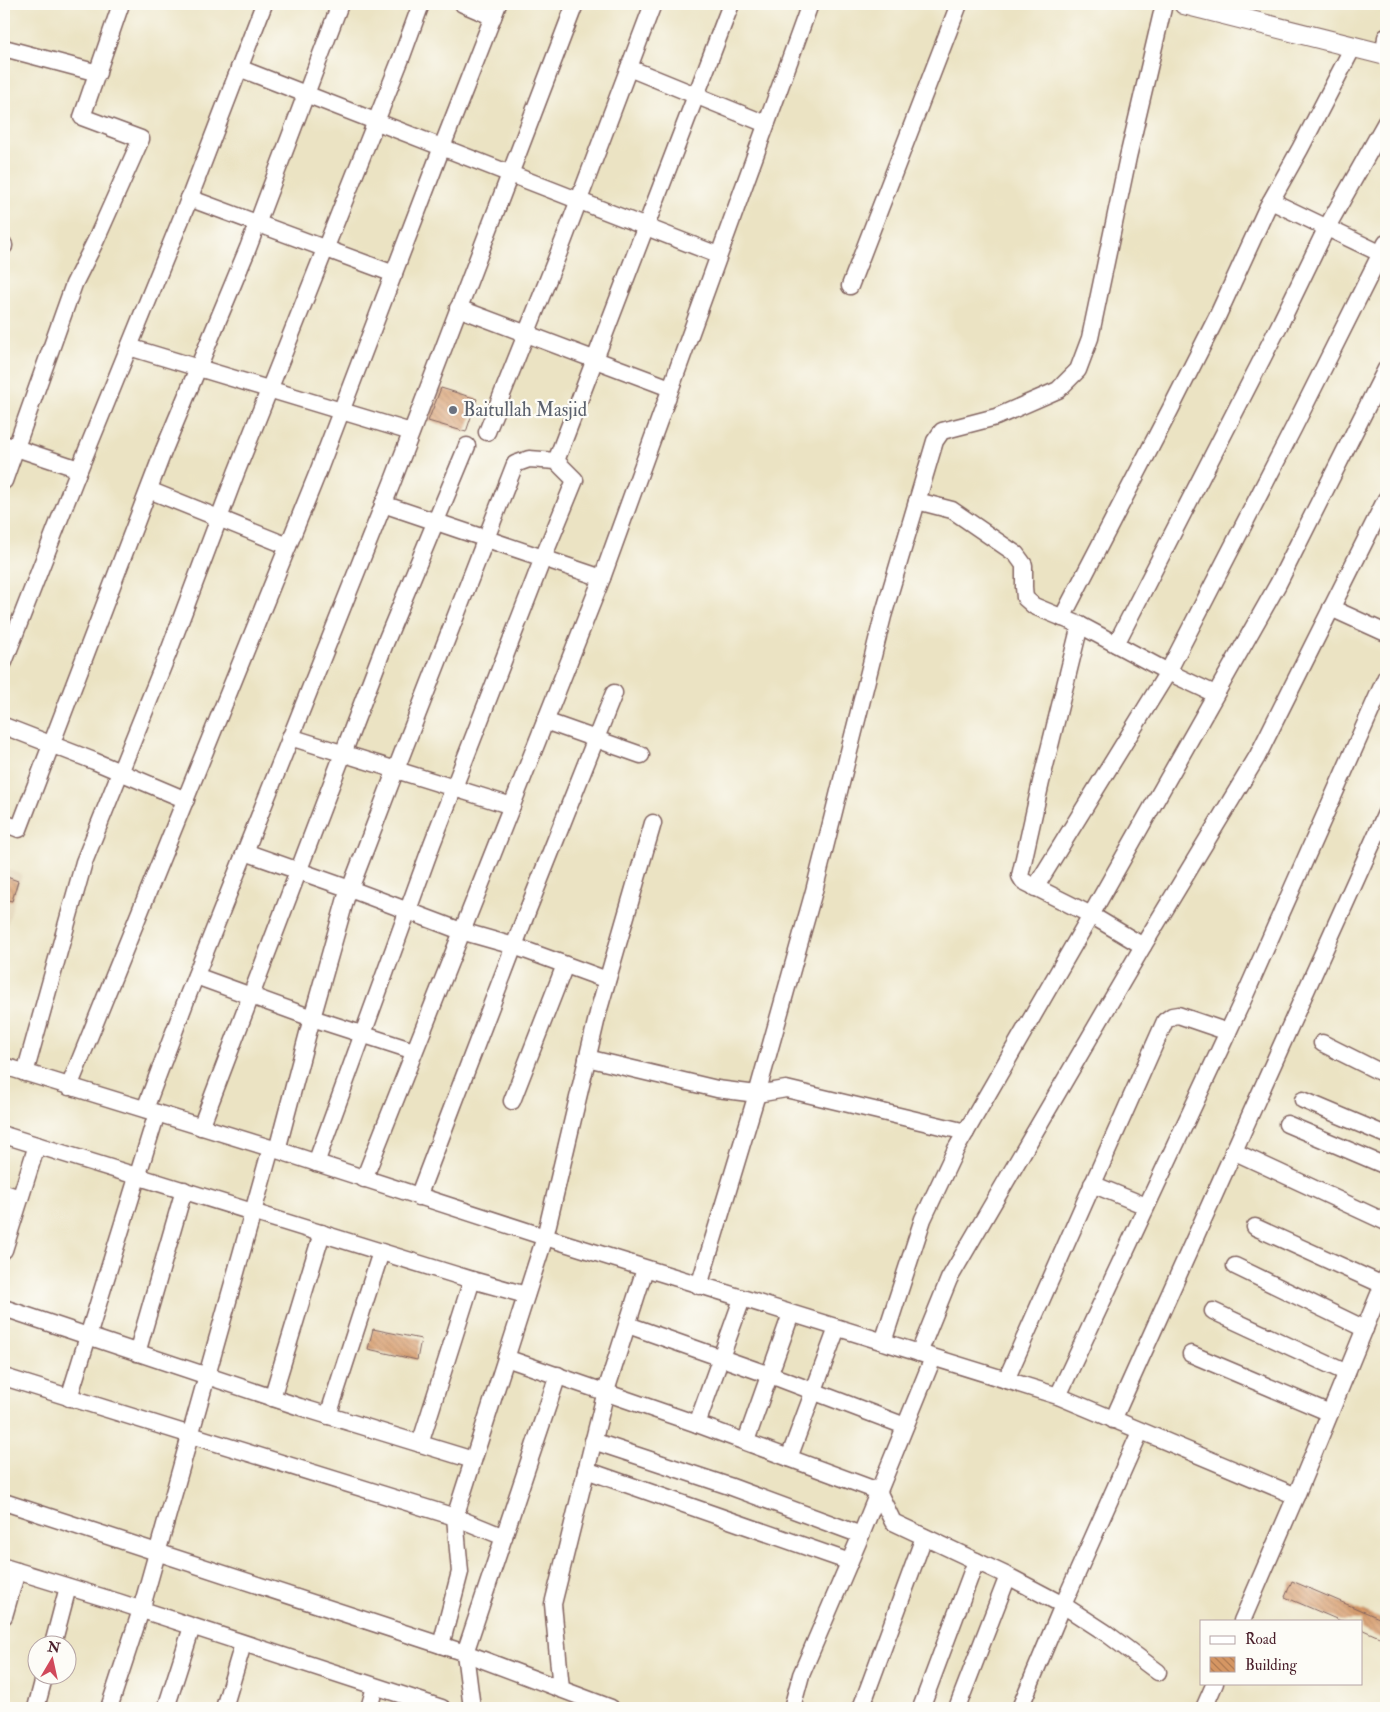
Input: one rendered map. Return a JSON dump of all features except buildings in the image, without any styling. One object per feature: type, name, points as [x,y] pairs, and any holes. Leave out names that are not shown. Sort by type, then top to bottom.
[{"type":"main road","points":[[1184,4],[1353,47],[1385,49]]},
{"type":"street","points":[[4,482],[10,446],[74,284],[96,240],[140,139],[82,117],[121,4]]},
{"type":"street","points":[[4,662],[79,469],[189,198],[264,4]]},
{"type":"street","points":[[4,823],[19,829],[149,490],[257,222],[340,4]]},
{"type":"street","points":[[25,1073],[84,862],[421,4]]},
{"type":"street","points":[[69,1087],[342,411],[496,10],[463,4]]},
{"type":"street","points":[[69,1398],[137,1176],[151,1111],[196,976],[383,504],[575,4]]},
{"type":"street","points":[[487,432],[579,200],[653,4]]},
{"type":"street","points":[[556,460],[731,4]]},
{"type":"street","points":[[364,1179],[602,578],[810,4]]},
{"type":"street","points":[[850,286],[959,4]]},
{"type":"street","points":[[699,1286],[757,1094],[814,892],[883,616],[935,440],[942,431],[996,417],[1058,390],[1078,370],[1090,338],[1128,157],[1164,4]]},
{"type":"street","points":[[1062,618],[1179,393],[1271,202],[1353,47]]},
{"type":"street","points":[[4,48],[98,73]]},
{"type":"street","points":[[239,68],[718,255]]},
{"type":"street","points":[[629,68],[766,124]]},
{"type":"street","points":[[1116,644],[1281,322],[1327,227],[1386,122]]},
{"type":"street","points":[[189,198],[394,274]]},
{"type":"street","points":[[1035,888],[1168,672],[1385,250],[1271,202]]},
{"type":"street","points":[[458,308],[670,388]]},
{"type":"street","points":[[129,347],[411,432]]},
{"type":"street","points":[[883,1342],[923,1219],[966,1132],[1278,584],[1386,368]]},
{"type":"street","points":[[10,446],[79,469]]},
{"type":"street","points":[[201,1127],[384,646],[466,446]]},
{"type":"street","points":[[109,1708],[141,1610],[253,1212],[274,1149],[350,889],[515,464],[529,459],[556,460],[574,480],[454,788],[316,1163]]},
{"type":"street","points":[[149,490],[288,546]]},
{"type":"street","points":[[792,1708],[801,1675],[850,1562],[905,1426],[949,1279],[1143,946],[1256,757],[1386,498]]},
{"type":"street","points":[[917,501],[952,510],[1016,554],[1024,565],[1025,598],[1034,606],[1080,625],[1168,672],[1216,694]]},
{"type":"street","points":[[383,504],[602,578]]},
{"type":"street","points":[[1331,608],[1386,633]]},
{"type":"street","points":[[1080,625],[1020,876],[1023,881],[1035,888],[1091,915],[1143,946]]},
{"type":"street","points":[[1058,1396],[1228,1032],[1386,677]]},
{"type":"street","points":[[418,1197],[514,946],[614,693]]},
{"type":"street","points":[[545,721],[641,755]]},
{"type":"street","points":[[4,726],[186,800]]},
{"type":"street","points":[[290,737],[512,806]]},
{"type":"street","points":[[1113,1420],[1386,813]]},
{"type":"street","points":[[440,1645],[460,1572],[455,1517],[545,1238],[607,980],[653,823]]},
{"type":"street","points":[[245,852],[350,889],[461,932],[514,946],[607,980]]},
{"type":"street","points":[[512,1100],[565,965]]},
{"type":"street","points":[[196,976],[312,1018],[414,1051]]},
{"type":"street","points":[[1006,1380],[1165,1021],[1172,1016],[1178,1015],[1228,1032]]},
{"type":"street","points":[[1322,1043],[1386,1075]]},
{"type":"street","points":[[587,1058],[717,1090],[757,1094],[786,1090],[966,1132]]},
{"type":"street","points":[[4,1066],[274,1149],[545,1238],[1058,1396],[1296,1496]]},
{"type":"street","points":[[1303,1100],[1386,1135]]},
{"type":"street","points":[[1287,1124],[1386,1166]]},
{"type":"street","points":[[4,1135],[526,1295]]},
{"type":"street","points":[[4,1250],[37,1145]]},
{"type":"street","points":[[1233,1151],[1386,1222]]},
{"type":"street","points":[[1092,1184],[1146,1206]]},
{"type":"street","points":[[137,1352],[184,1190]]},
{"type":"street","points":[[4,1193],[20,1198]]},
{"type":"street","points":[[1242,1620],[1385,1281],[1255,1227]]},
{"type":"street","points":[[272,1398],[322,1233]]},
{"type":"street","points":[[328,1416],[381,1252]]},
{"type":"street","points":[[1235,1266],[1365,1329]]},
{"type":"street","points":[[561,1689],[553,1604],[606,1391],[645,1269]]},
{"type":"street","points":[[420,1444],[472,1280]]},
{"type":"street","points":[[697,1424],[742,1299]]},
{"type":"street","points":[[4,1308],[272,1398],[473,1460]]},
{"type":"street","points":[[1213,1311],[1346,1373]]},
{"type":"street","points":[[746,1442],[791,1314]]},
{"type":"street","points":[[628,1325],[770,1375],[905,1426]]},
{"type":"street","points":[[789,1458],[837,1328]]},
{"type":"street","points":[[1191,1354],[1330,1413]]},
{"type":"street","points":[[506,1358],[606,1391],[878,1491],[893,1522],[1008,1576],[1063,1605],[1106,1633],[1158,1672]]},
{"type":"street","points":[[472,1708],[465,1653],[558,1375]]},
{"type":"street","points":[[4,1377],[455,1517],[504,1537]]},
{"type":"street","points":[[1020,1708],[1063,1605],[1140,1432]]},
{"type":"street","points":[[593,1441],[730,1486],[861,1535]]},
{"type":"street","points":[[586,1470],[850,1562]]},
{"type":"street","points":[[4,1502],[465,1653],[611,1708]]},
{"type":"street","points":[[861,1708],[924,1537]]},
{"type":"street","points":[[921,1708],[976,1561]]},
{"type":"street","points":[[4,1616],[10,1569],[141,1610],[431,1707]]},
{"type":"street","points":[[957,1708],[1008,1576]]},
{"type":"street","points":[[56,1634],[68,1587]]},
{"type":"street","points":[[166,1708],[192,1627]]},
{"type":"street","points":[[224,1708],[243,1644]]},
{"type":"street","points":[[36,1708],[42,1684]]},
{"type":"street","points":[[1204,1708],[1215,1684]]},
{"type":"street","points":[[369,1708],[375,1687]]},
{"type":"shaded area","points":[[4,868],[22,875],[4,936]]},
{"type":"place","name":"Baitullah Masjid","points":[[453,410]]}]
